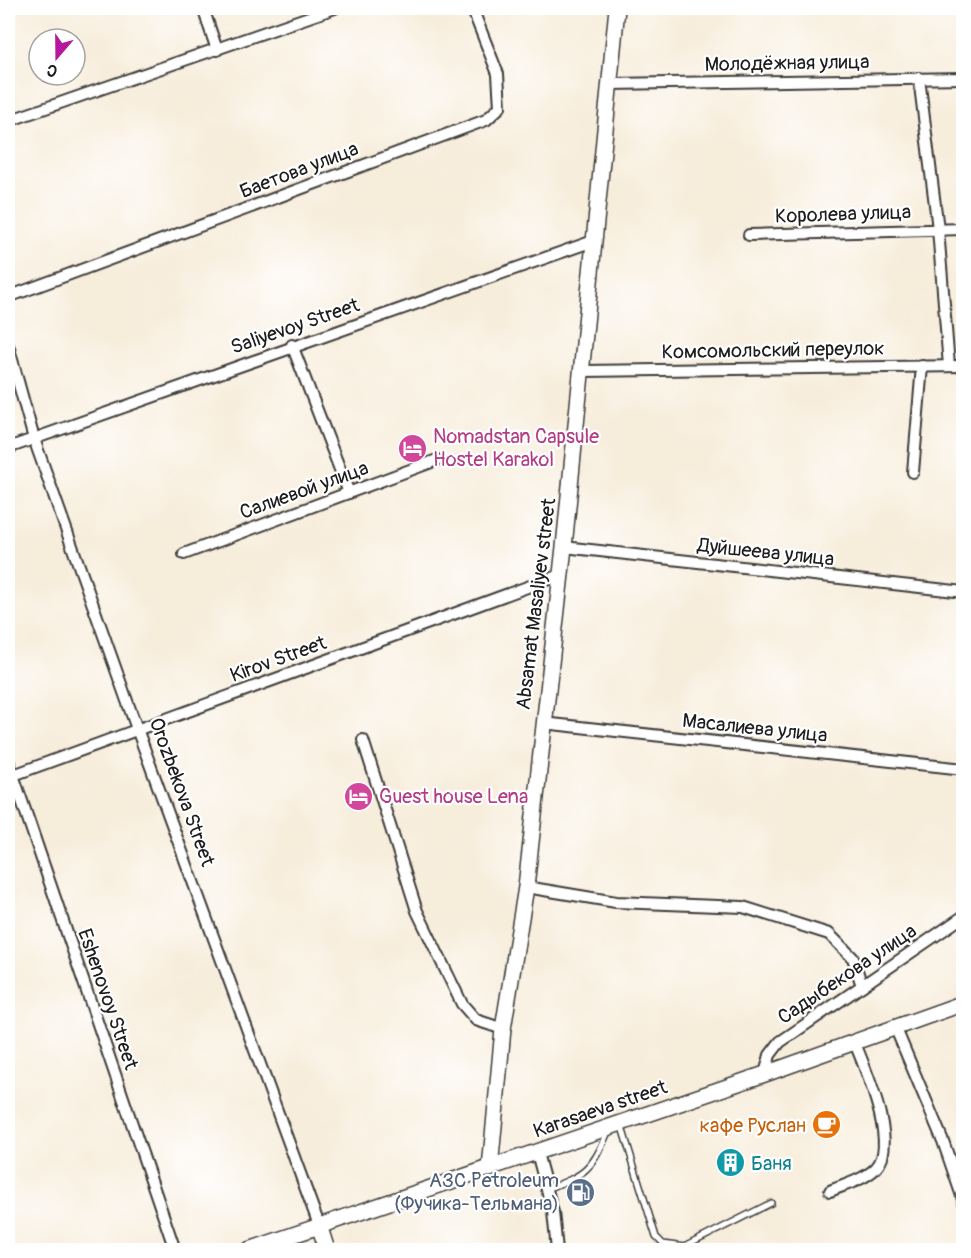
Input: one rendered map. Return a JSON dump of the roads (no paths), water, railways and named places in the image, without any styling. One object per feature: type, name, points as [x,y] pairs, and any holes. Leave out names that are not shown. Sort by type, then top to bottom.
[{"type":"street","points":[[203,8],[217,50]]},
{"type":"street","points":[[8,121],[335,8]]},
{"type":"street","name":"Баетова улица","points":[[8,297],[486,120],[500,107],[498,74],[472,8]]},
{"type":"street","name":"Absamat Masaliyev street","points":[[490,1169],[503,1029],[526,887],[564,547],[596,240],[617,8]]},
{"type":"street","name":"Королева улица","points":[[918,78],[938,229],[949,366]]},
{"type":"street","name":"Молодёжная улица","points":[[611,84],[963,78]]},
{"type":"street","name":"Королева улица","points":[[749,235],[963,229]]},
{"type":"street","name":"Saliyevoy Street","points":[[8,448],[292,345],[596,240]]},
{"type":"street","name":"Orozbekova Street","points":[[8,345],[34,439],[327,1251]]},
{"type":"street","points":[[292,345],[349,493]]},
{"type":"street","points":[[913,472],[922,366]]},
{"type":"street","name":"Комсомольский переулок","points":[[583,371],[963,366]]},
{"type":"street","name":"Салиевой улица","points":[[184,554],[437,460]]},
{"type":"street","name":"Дуйшеева улица","points":[[564,547],[963,592]]},
{"type":"street","name":"Kirov Street","points":[[10,776],[560,575]]},
{"type":"street","name":"Масалиева улица","points":[[543,723],[963,769]]},
{"type":"street","points":[[363,740],[417,910],[462,1004],[476,1020],[503,1029]]},
{"type":"street","name":"Eshenovoy Street","points":[[8,760],[10,776],[174,1251]]},
{"type":"street","points":[[526,887],[616,902],[743,907],[829,934],[853,958],[862,986]]},
{"type":"street","name":"Садыбекова улица","points":[[765,1074],[770,1055],[780,1042],[963,916]]},
{"type":"street","name":"Karasaeva street","points":[[249,1251],[319,1225],[490,1169],[896,1029],[963,1003]]},
{"type":"street","points":[[896,1029],[950,1161],[963,1202]]},
{"type":"street","points":[[830,1191],[862,1177],[877,1167],[882,1154],[878,1104],[855,1043]]},
{"type":"street","points":[[537,1153],[553,1212],[557,1251]]},
{"type":"street","points":[[950,1161],[963,1164]]},
{"type":"lane","points":[[547,1189],[579,1176],[595,1161],[615,1126]]},
{"type":"lane","points":[[615,1126],[656,1237],[663,1244],[684,1247],[771,1203]]},
{"type":"place","name":"Nomadstan Capsule Hostel Karakol","points":[[412,448]]},
{"type":"place","name":"Guest house Lena","points":[[358,796]]},
{"type":"place","name":"кафе Руслан","points":[[827,1125]]},
{"type":"place","name":"Баня","points":[[730,1163]]},
{"type":"place","name":"АЗС Petroleum (Фучика-Тельмана)","points":[[580,1192]]}]
